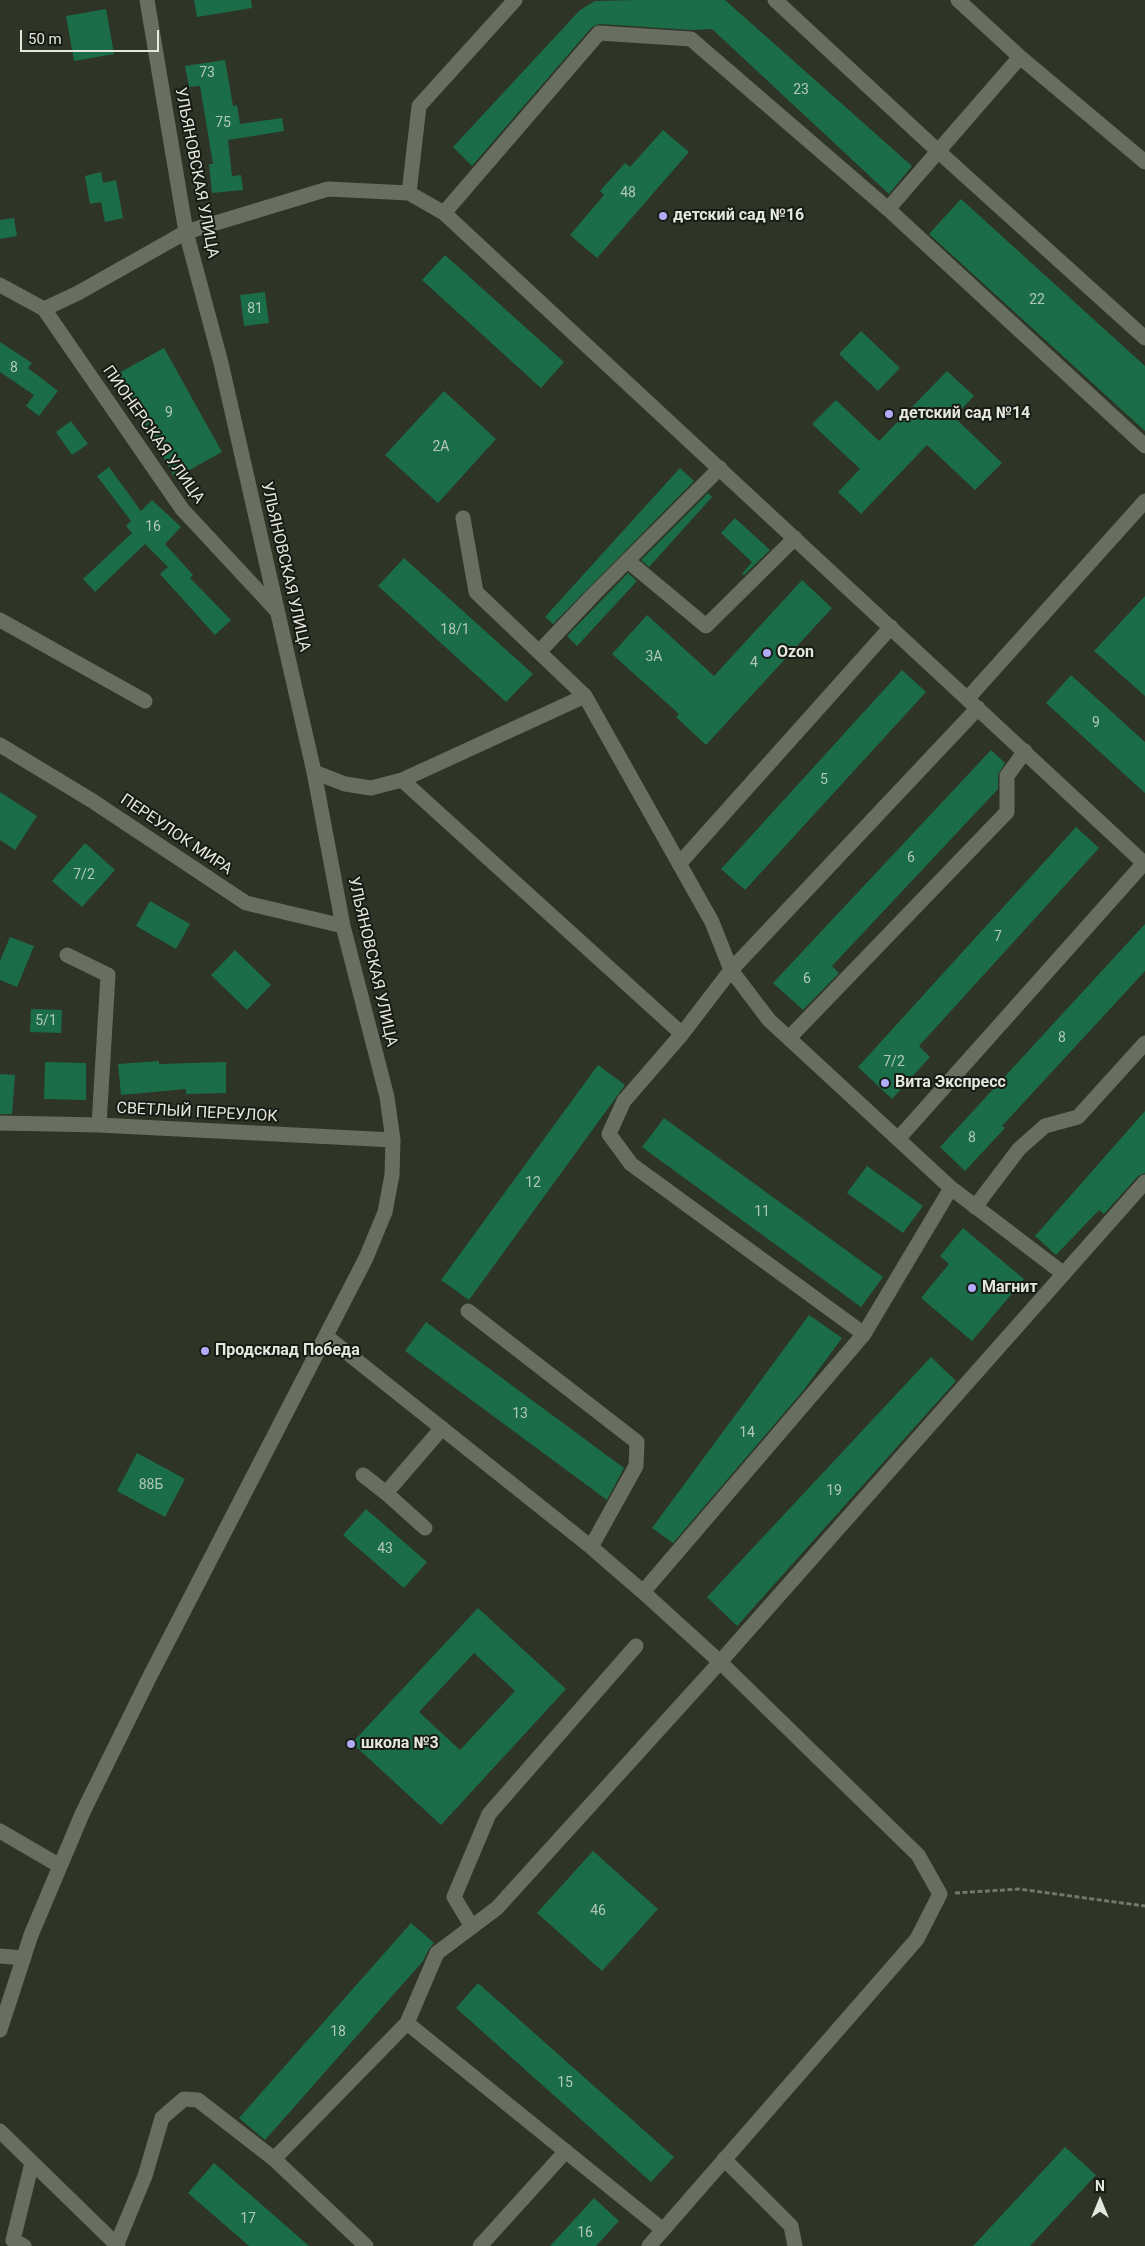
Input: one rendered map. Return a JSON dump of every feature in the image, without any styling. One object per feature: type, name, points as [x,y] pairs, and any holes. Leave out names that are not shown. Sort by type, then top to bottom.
[{"type":"street","name":"УЛЬЯНОВСКАЯ УЛИЦА","points":[[0,2030],[31,1935],[83,1812],[149,1678],[366,1258],[385,1212],[392,1175],[393,1140],[387,1097],[343,926],[314,772],[221,364],[186,232],[147,0]]},
{"type":"street","points":[[409,193],[419,106],[515,0]]},
{"type":"street","points":[[775,0],[939,152],[1145,338]]},
{"type":"street","points":[[960,0],[1020,57],[1145,162]]},
{"type":"street","points":[[444,213],[599,33],[691,39],[888,210],[1145,446]]},
{"type":"street","points":[[888,210],[1020,57]]},
{"type":"street","points":[[44,309],[78,293],[186,232],[328,189],[409,193],[444,213],[1144,863],[898,1139]]},
{"type":"street","name":"ПИОНЕРСКАЯ УЛИЦА","points":[[0,285],[44,309],[182,510],[276,610]]},
{"type":"street","points":[[539,652],[720,468]]},
{"type":"street","points":[[864,1334],[631,1164],[609,1134],[624,1101],[682,1034],[731,970],[973,703],[1145,501]]},
{"type":"street","points":[[463,518],[476,592],[585,696],[712,922],[731,970],[769,1020],[951,1188],[1064,1274]]},
{"type":"street","points":[[628,561],[706,626],[795,538]]},
{"type":"street","points":[[0,620],[145,701]]},
{"type":"street","points":[[679,864],[891,627]]},
{"type":"street","points":[[314,772],[345,784],[371,788],[402,780],[585,696]]},
{"type":"street","name":"ПЕРЕУЛОК МИРА","points":[[0,745],[91,800],[246,903],[343,926]]},
{"type":"street","points":[[789,1038],[1007,812],[1007,776],[1025,751]]},
{"type":"street","points":[[402,780],[682,1034]]},
{"type":"street","points":[[67,954],[108,975],[99,1125]]},
{"type":"street","points":[[975,1207],[1019,1149],[1046,1126],[1078,1118],[1145,1043]]},
{"type":"street","name":"СВЕТЛЫЙ ПЕРЕУЛОК","points":[[0,1123],[99,1125],[393,1140]]},
{"type":"street","points":[[274,2158],[407,2023],[437,1953],[497,1908],[720,1662],[1145,1182]]},
{"type":"street","points":[[643,1592],[864,1334],[951,1188]]},
{"type":"street","points":[[468,1311],[637,1442],[636,1466],[591,1547]]},
{"type":"street","points":[[326,1336],[591,1547],[643,1592],[720,1662],[918,1854],[940,1894],[917,1939],[649,2246]]},
{"type":"street","points":[[386,1493],[442,1428]]},
{"type":"street","points":[[363,1475],[425,1528]]},
{"type":"street","points":[[472,1927],[454,1897],[489,1814],[636,1646]]},
{"type":"street","points":[[0,1831],[60,1866]]},
{"type":"street","points":[[0,1956],[23,1958]]},
{"type":"street","points":[[407,2023],[663,2230]]},
{"type":"street","points":[[0,2131],[117,2246],[145,2176],[162,2118],[184,2099],[198,2100],[274,2158],[366,2246]]},
{"type":"street","points":[[480,2246],[566,2152]]},
{"type":"street","points":[[724,2159],[791,2226],[795,2246]]},
{"type":"street","points":[[16,2244],[32,2163]]},
{"type":"path","points":[[940,1894],[1019,1889],[1145,1906]]},
{"type":"building","points":[[194,0],[251,0],[252,8],[197,17]]},
{"type":"building","points":[[725,0],[912,166],[889,194],[712,29],[692,30],[600,24],[592,27],[472,166],[453,147],[580,10],[595,1]]},
{"type":"building","points":[[106,9],[114,54],[74,61],[66,16]]},
{"type":"building","points":[[225,60],[233,106],[237,105],[240,124],[282,118],[284,131],[228,140],[232,176],[241,175],[243,190],[212,193],[209,164],[213,164],[200,86],[189,87],[185,66]]},
{"type":"building","points":[[663,130],[689,152],[597,258],[570,235],[604,195],[600,191],[625,163],[630,167]]},
{"type":"building","points":[[101,172],[103,183],[116,180],[123,218],[105,222],[101,202],[90,204],[85,176]]},
{"type":"building","points":[[961,199],[1145,366],[1145,431],[929,234]]},
{"type":"building","points":[[14,218],[17,236],[0,239],[0,220]]},
{"type":"building","points":[[445,255],[564,362],[541,388],[422,280]]},
{"type":"building","points":[[265,292],[269,323],[244,326],[240,295]]},
{"type":"building","points":[[861,331],[900,368],[878,391],[839,354]]},
{"type":"building","points":[[0,342],[32,363],[28,368],[58,391],[39,416],[26,406],[34,395],[0,372]]},
{"type":"building","points":[[164,348],[222,452],[175,478],[117,374]]},
{"type":"building","points":[[947,371],[974,396],[954,417],[1002,463],[975,490],[927,445],[861,514],[838,492],[860,469],[812,424],[836,400],[879,441]]},
{"type":"building","points":[[444,391],[496,439],[438,503],[385,455]]},
{"type":"building","points":[[71,421],[88,444],[72,455],[56,432]]},
{"type":"building","points":[[109,467],[141,511],[152,500],[181,527],[165,544],[193,575],[190,578],[231,620],[215,635],[160,574],[168,567],[145,544],[95,592],[83,579],[132,533],[126,526],[131,521],[97,476]]},
{"type":"building","points":[[680,468],[694,481],[553,624],[545,617]]},
{"type":"building","points":[[708,493],[712,497],[649,567],[641,560]]},
{"type":"building","points":[[735,518],[770,550],[744,575],[742,574],[752,562],[721,533]]},
{"type":"building","points":[[404,558],[533,674],[506,702],[378,586]]},
{"type":"building","points":[[628,573],[637,581],[577,646],[567,636]]},
{"type":"building","points":[[802,580],[832,608],[706,745],[676,717],[679,714],[612,654],[647,615],[714,676]]},
{"type":"building","points":[[1145,596],[1145,696],[1094,651]]},
{"type":"building","points":[[902,670],[926,692],[745,890],[721,869]]},
{"type":"building","points":[[1071,675],[1145,742],[1145,793],[1046,703]]},
{"type":"building","points":[[991,750],[1005,763],[998,775],[998,789],[832,966],[839,973],[803,1010],[773,983]]},
{"type":"building","points":[[0,792],[37,816],[15,850],[0,840]]},
{"type":"building","points":[[1076,827],[1099,848],[919,1046],[930,1057],[892,1099],[858,1067]]},
{"type":"building","points":[[85,843],[115,870],[82,907],[52,881]]},
{"type":"building","points":[[150,901],[190,924],[176,949],[136,926]]},
{"type":"building","points":[[1145,924],[1145,971],[1002,1126],[1005,1128],[965,1171],[940,1147]]},
{"type":"building","points":[[10,937],[34,946],[17,987],[0,980],[0,961]]},
{"type":"building","points":[[235,950],[271,985],[247,1010],[211,975]]},
{"type":"building","points":[[31,1009],[62,1010],[61,1033],[30,1032]]},
{"type":"building","points":[[159,1061],[159,1064],[226,1062],[226,1093],[186,1094],[186,1089],[121,1095],[118,1064]]},
{"type":"building","points":[[45,1062],[86,1063],[86,1100],[44,1099]]},
{"type":"building","points":[[598,1065],[625,1085],[469,1300],[441,1280]]},
{"type":"building","points":[[0,1074],[15,1075],[12,1114],[0,1114]]},
{"type":"building","points":[[1145,1111],[1145,1173],[1138,1176],[1104,1214],[1099,1210],[1056,1255],[1035,1236]]},
{"type":"building","points":[[664,1118],[883,1277],[861,1307],[642,1147]]},
{"type":"building","points":[[867,1166],[923,1206],[903,1233],[847,1193]]},
{"type":"building","name":"Магнит","points":[[963,1228],[1024,1279],[972,1341],[921,1298],[949,1264],[940,1256]]},
{"type":"building","points":[[809,1315],[842,1338],[803,1391],[673,1543],[652,1528]]},
{"type":"building","points":[[426,1322],[624,1468],[607,1500],[405,1351]]},
{"type":"building","points":[[931,1357],[956,1381],[737,1626],[707,1597]]},
{"type":"building","points":[[137,1453],[185,1479],[165,1517],[117,1491]]},
{"type":"building","points":[[366,1509],[427,1562],[404,1588],[343,1535]]},
{"type":"building","points":[[478,1608],[566,1689],[441,1825],[352,1743]],"holes":[[[474,1653],[515,1691],[460,1750],[419,1712]]]},
{"type":"building","points":[[593,1851],[658,1909],[602,1971],[537,1913]]},
{"type":"building","points":[[411,1923],[434,1943],[423,1961],[265,2140],[239,2118]]},
{"type":"building","points":[[478,1983],[674,2157],[651,2182],[456,2008]]},
{"type":"building","points":[[1065,2147],[1096,2175],[1030,2246],[973,2246]]},
{"type":"building","points":[[214,2163],[309,2246],[249,2246],[188,2193]]},
{"type":"building","points":[[594,2198],[619,2221],[596,2246],[550,2246]]},
{"type":"place","name":"детский сад №16","points":[[663,216]]},
{"type":"place","name":"детский сад №14","points":[[889,414]]},
{"type":"place","name":"Ozon","points":[[767,653]]},
{"type":"place","name":"Вита Экспресс","points":[[885,1083]]},
{"type":"place","name":"Магнит","points":[[972,1288]]},
{"type":"place","name":"Продсклад Победа","points":[[205,1351]]},
{"type":"place","name":"школа №3","points":[[351,1744]]}]
